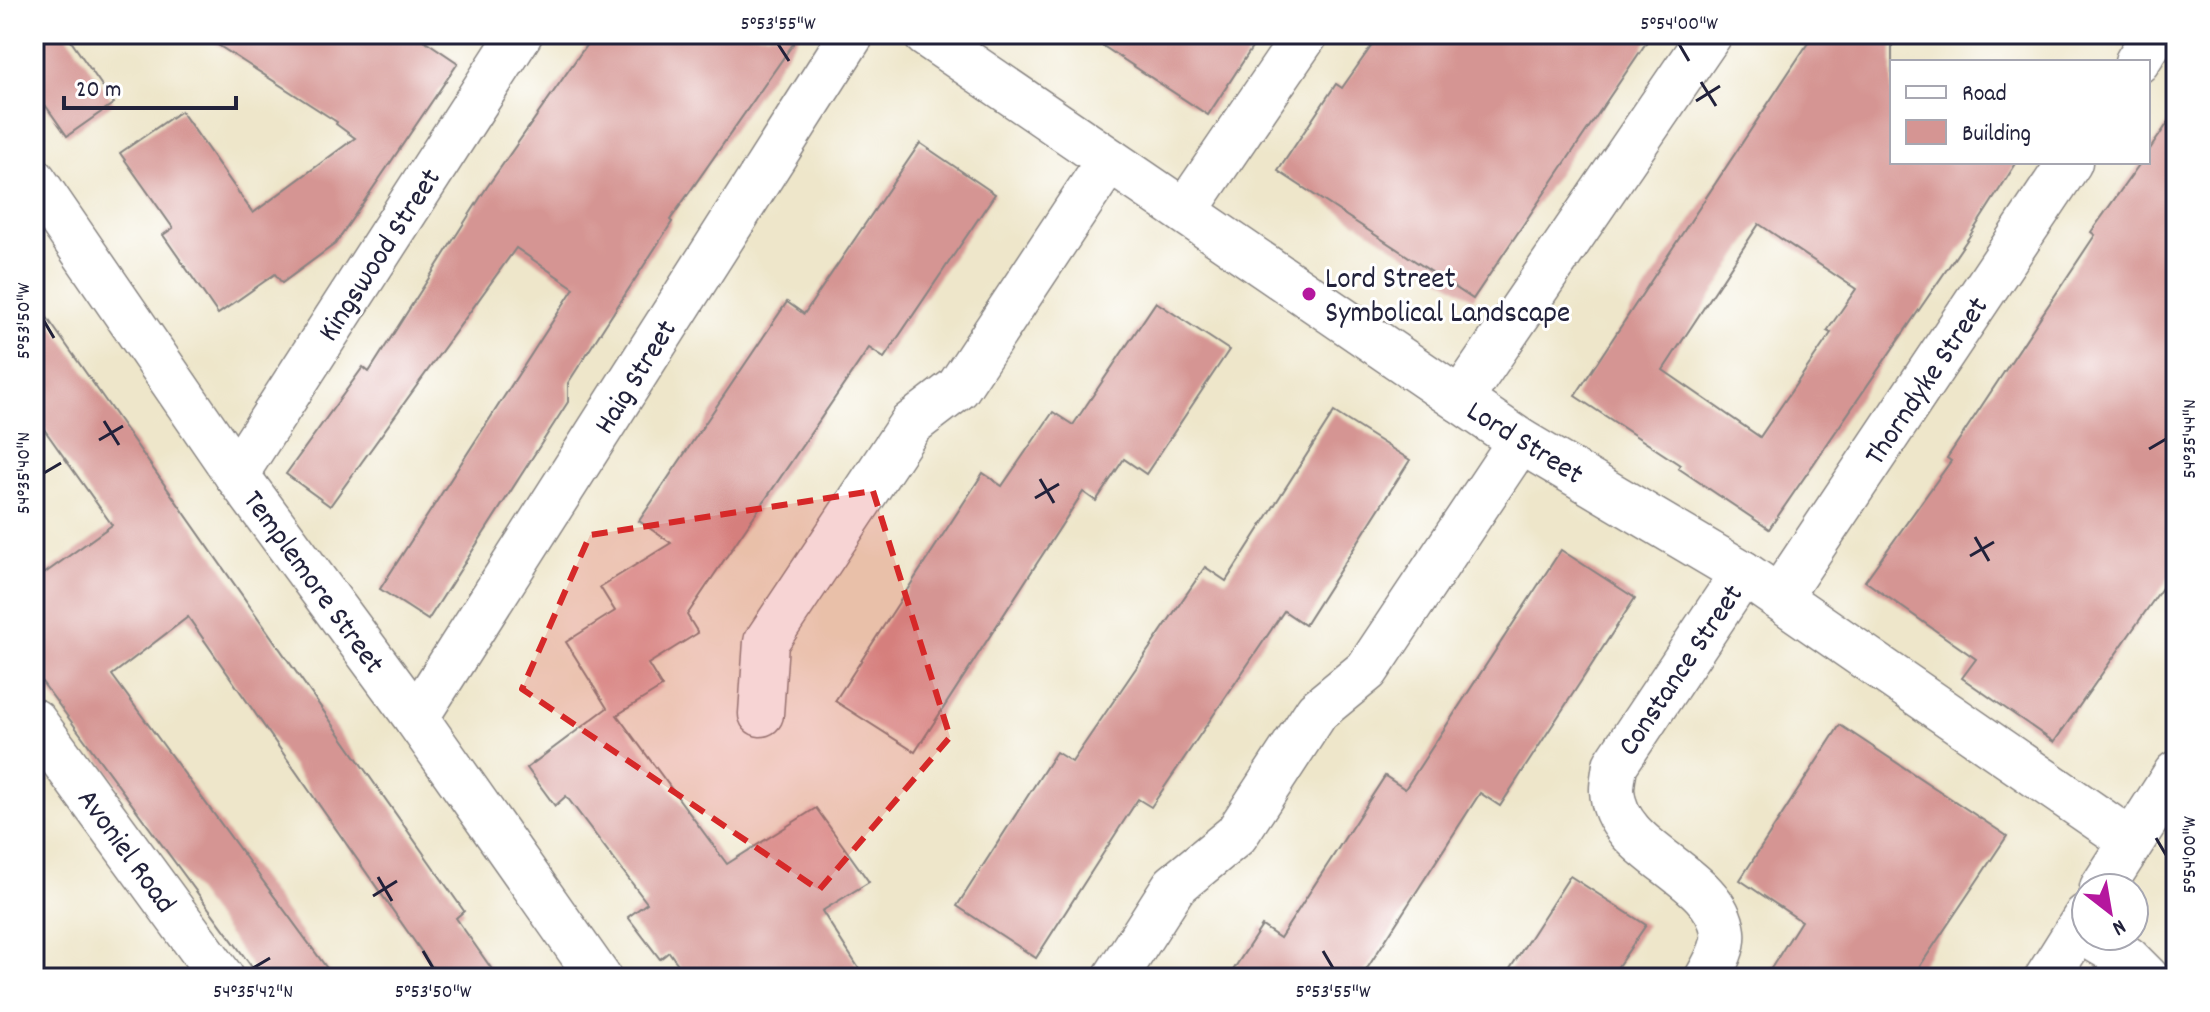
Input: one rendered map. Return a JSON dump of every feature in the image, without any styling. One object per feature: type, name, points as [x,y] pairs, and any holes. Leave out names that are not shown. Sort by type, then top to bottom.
[{"type":"street","name":"Kingswood Street","points":[[236,474],[520,34]]},
{"type":"street","name":"Haig Street","points":[[416,718],[852,34]]},
{"type":"street","name":"Lord Street","points":[[925,34],[1520,441],[1743,573],[2131,841]]},
{"type":"street","points":[[1185,211],[1306,34]]},
{"type":"street","points":[[1460,400],[1710,34]]},
{"type":"street","points":[[2138,60],[2155,34]]},
{"type":"street","points":[[761,714],[766,642],[911,424],[958,388],[1109,160]]},
{"type":"street","name":"Thorndyke Street","points":[[1779,597],[2069,164]]},
{"type":"street","name":"Templemore Street","points":[[34,180],[236,474],[416,718],[599,978]]},
{"type":"street","points":[[1115,978],[1174,886],[1236,835],[1317,711],[1367,670],[1520,441]]},
{"type":"street","name":"Constance Street","points":[[1707,978],[1719,956],[1724,934],[1716,911],[1702,891],[1645,846],[1623,821],[1612,792],[1615,765],[1743,573]]},
{"type":"street","name":"Avoniel Road","points":[[34,721],[222,978]]},
{"type":"street","points":[[2112,872],[2176,773]]},
{"type":"street","points":[[2047,978],[2070,948]]},
{"type":"street","points":[[2118,952],[2147,978]]},
{"type":"highlighted area","points":[[873,491],[950,737],[819,890],[522,689],[590,535]]},
{"type":"building","points":[[34,34],[66,34],[114,103],[67,136],[34,89]]},
{"type":"building","points":[[201,34],[415,34],[458,63],[335,244],[282,283],[275,274],[218,314],[163,235],[173,228],[120,153],[181,111],[253,213],[355,138],[337,122]]},
{"type":"building","points":[[594,34],[800,34],[670,220],[672,222],[568,383],[568,402],[428,620],[380,589],[574,288],[516,248],[330,506],[286,474],[363,367],[369,372],[487,187]]},
{"type":"building","points":[[1085,34],[1261,34],[1208,115]]},
{"type":"building","points":[[1380,34],[1652,34],[1473,299],[1278,171],[1336,84],[1342,88]]},
{"type":"building","points":[[1814,34],[1892,34],[1890,164],[2016,164],[1769,529],[1678,468],[1680,465],[1575,396]],"holes":[[[1759,224],[1856,289],[1827,331],[1831,333],[1760,437],[1663,370]]]},
{"type":"building","points":[[2176,111],[2176,568],[2054,742],[1962,678],[1976,659],[1865,581],[1951,461],[1947,458],[2095,235],[2091,232],[2140,164],[2150,164],[2150,149]]},
{"type":"building","points":[[920,143],[995,194],[884,358],[869,348],[739,538],[687,615],[698,633],[648,664],[662,687],[617,715],[727,864],[816,808],[869,882],[822,911],[865,978],[688,978],[669,952],[660,959],[628,917],[647,903],[566,796],[555,806],[527,768],[607,708],[566,642],[615,611],[600,587],[671,543],[639,521],[787,302],[804,314]]},
{"type":"building","points":[[34,299],[464,911],[456,918],[498,978],[440,978],[188,617],[112,675],[334,978],[260,978],[34,671],[34,581],[112,525],[34,415]]},
{"type":"building","points":[[1156,302],[1229,350],[1146,474],[1124,459],[1096,501],[1083,492],[915,752],[835,701],[983,473],[1002,486],[1053,412],[1073,425]]},
{"type":"building","points":[[1334,412],[1410,460],[1305,625],[1284,611],[1151,807],[1138,799],[1036,958],[957,906],[1056,752],[1072,762],[1205,567],[1226,581]]},
{"type":"building","points":[[1561,550],[1635,598],[1500,806],[1480,793],[1361,978],[1228,978],[1262,926],[1280,938],[1385,776],[1405,789]]},
{"type":"building","points":[[1840,725],[2007,836],[1912,978],[1765,978],[1801,921],[1740,880]]},
{"type":"building","points":[[1570,876],[1646,925],[1610,978],[1504,978]]},
{"type":"place","name":"Lord Street Symbolical Landscape","points":[[1309,294]]}]
